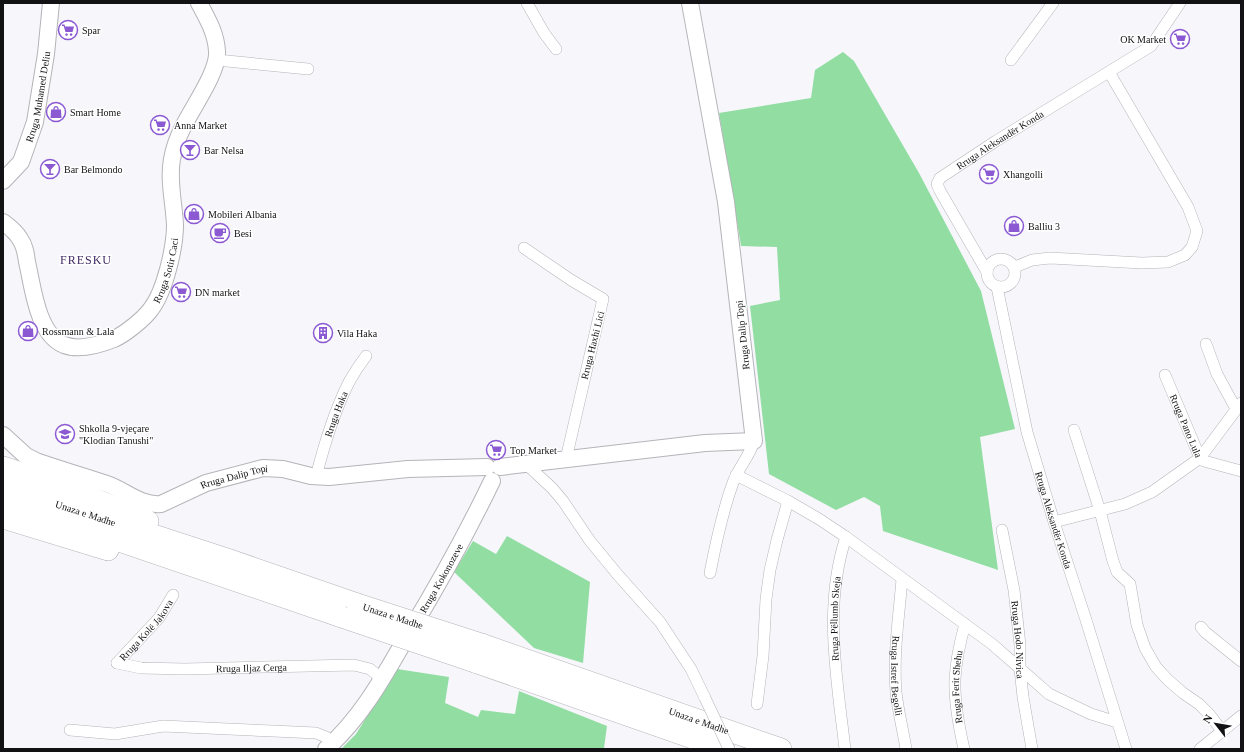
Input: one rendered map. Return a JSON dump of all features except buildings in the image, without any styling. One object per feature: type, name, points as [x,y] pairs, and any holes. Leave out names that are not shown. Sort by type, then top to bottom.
[{"type":"highway","points":[[3,467],[80,492],[114,506],[230,560]]},
{"type":"highway","name":"Unaza e Madhe","points":[[3,486],[230,560],[349,610],[478,654],[782,749]]},
{"type":"highway","points":[[3,501],[252,586]]},
{"type":"highway","points":[[3,518],[101,548],[160,564],[349,610]]},
{"type":"highway","name":"Unaza e Madhe","points":[[349,610],[415,623],[478,654],[724,749]]},
{"type":"street","name":"Rruga Muhamed Deliu","points":[[3,181],[21,162],[35,122],[46,54],[51,3]]},
{"type":"street","name":"Rruga Sotir Caci","points":[[3,222],[21,239],[24,246],[39,314],[48,331],[58,342],[78,348],[105,342],[118,337],[128,330],[152,309],[166,275],[174,238],[171,178],[174,149],[183,126],[211,75],[218,53],[215,39],[199,3]]},
{"type":"street","points":[[527,3],[544,33],[556,49]]},
{"type":"street","name":"Rruga Dalip Topi","points":[[3,435],[26,456],[36,461],[108,484],[125,494],[153,505],[161,504],[206,483],[263,468],[283,469],[316,476],[337,477],[408,469],[493,472],[525,463],[706,443],[754,441],[726,202],[690,3]]},
{"type":"street","points":[[1011,60],[1053,3]]},
{"type":"street","name":"Rruga Aleksandër Konda","points":[[1126,749],[1054,522],[1028,432],[997,287],[989,281],[987,272],[940,191],[938,184],[940,178],[996,141],[1151,46],[1180,3]]},
{"type":"street","points":[[216,60],[308,69]]},
{"type":"street","points":[[1014,267],[1032,260],[1050,258],[1138,263],[1168,262],[1185,255],[1192,247],[1197,231],[1188,207],[1109,72]]},
{"type":"street","name":"Rruga Haxhi Lici","points":[[524,248],[571,280],[603,299],[566,459]]},
{"type":"street","points":[[987,272],[991,263],[999,259],[1008,260],[1014,267],[1016,276],[1011,284],[1002,288],[997,287]]},
{"type":"street","points":[[1054,522],[1125,504],[1152,492],[1200,458],[1238,406],[1217,374],[1206,344]]},
{"type":"street","name":"Rruga Haka","points":[[316,476],[320,459],[340,402],[350,381],[366,356]]},
{"type":"street","name":"Rruga Pano Lula","points":[[1165,375],[1200,458],[1204,461],[1241,471]]},
{"type":"street","points":[[1074,430],[1100,511],[1113,561],[1117,572],[1130,584],[1137,625],[1145,648],[1156,667],[1168,680],[1183,694],[1199,704],[1210,715],[1222,731]]},
{"type":"street","points":[[710,573],[726,505],[736,475],[752,450],[754,441]]},
{"type":"street","points":[[525,463],[556,492],[590,541],[660,622],[691,668],[729,749]]},
{"type":"street","name":"Rruga Kokonozeve","points":[[330,746],[363,709],[382,679],[459,546],[493,472]]},
{"type":"street","points":[[736,475],[820,519],[846,537],[992,644],[1048,694],[1091,714],[1118,722]]},
{"type":"street","points":[[757,704],[763,656],[766,599],[770,570],[788,501]]},
{"type":"street","name":"Rruga Hodo Nivica","points":[[1002,530],[1014,590],[1020,645],[1020,669],[1023,697],[1032,749]]},
{"type":"street","name":"Rruga Pëllumb Skeja","points":[[845,749],[834,648],[834,599],[837,571],[846,537]]},
{"type":"street","name":"Rruga Istref Begolli","points":[[902,579],[897,628],[895,674],[896,694],[906,749]]},
{"type":"street","name":"Rruga Kolë Jakova","points":[[117,663],[159,618],[174,595]]},
{"type":"street","name":"Rruga Ferit Shehu","points":[[964,624],[958,652],[955,680],[957,706],[964,749]]},
{"type":"street","points":[[1201,627],[1205,632],[1241,661]]},
{"type":"street","name":"Rruga Iljaz Cerga","points":[[117,663],[141,668],[185,669],[354,665],[370,669],[382,679]]},
{"type":"street","points":[[1200,749],[1241,716]]},
{"type":"street","points":[[70,730],[115,734],[163,726],[316,733],[326,737],[330,746]]},
{"type":"green space","points":[[843,52],[854,61],[919,173],[981,291],[1015,429],[980,437],[998,570],[883,531],[880,506],[864,497],[836,510],[769,474],[750,306],[780,300],[777,247],[741,246],[719,113],[811,98],[815,70]]},
{"type":"green space","points":[[507,536],[590,582],[583,663],[534,648],[454,572],[473,541],[496,554]]},
{"type":"green space","points":[[397,669],[449,677],[445,703],[478,717],[481,710],[515,714],[519,691],[607,726],[604,748],[341,749],[356,734]]},
{"type":"place","name":"Spar","points":[[68,30]]},
{"type":"place","name":"OK Market","points":[[1180,39]]},
{"type":"place","name":"Smart Home","points":[[56,112]]},
{"type":"place","name":"Anna Market","points":[[160,125]]},
{"type":"place","name":"Bar Nelsa","points":[[190,150]]},
{"type":"place","name":"Bar Belmondo","points":[[50,169]]},
{"type":"place","name":"Xhangolli","points":[[989,174]]},
{"type":"place","name":"Mobileri Albania","points":[[194,214]]},
{"type":"place","name":"Balliu 3","points":[[1014,226]]},
{"type":"place","name":"Besi","points":[[220,233]]},
{"type":"place","name":"DN market","points":[[181,292]]},
{"type":"place","name":"Rossmann & Lala","points":[[28,331]]},
{"type":"place","name":"Vila Haka","points":[[323,333]]},
{"type":"place","name":"Shkolla 9-vjeçare \"Klodian Tanushi\"","points":[[65,434]]},
{"type":"place","name":"Top Market","points":[[496,450]]},
{"type":"district","name":"FRESKU","points":[[86,260]]}]
